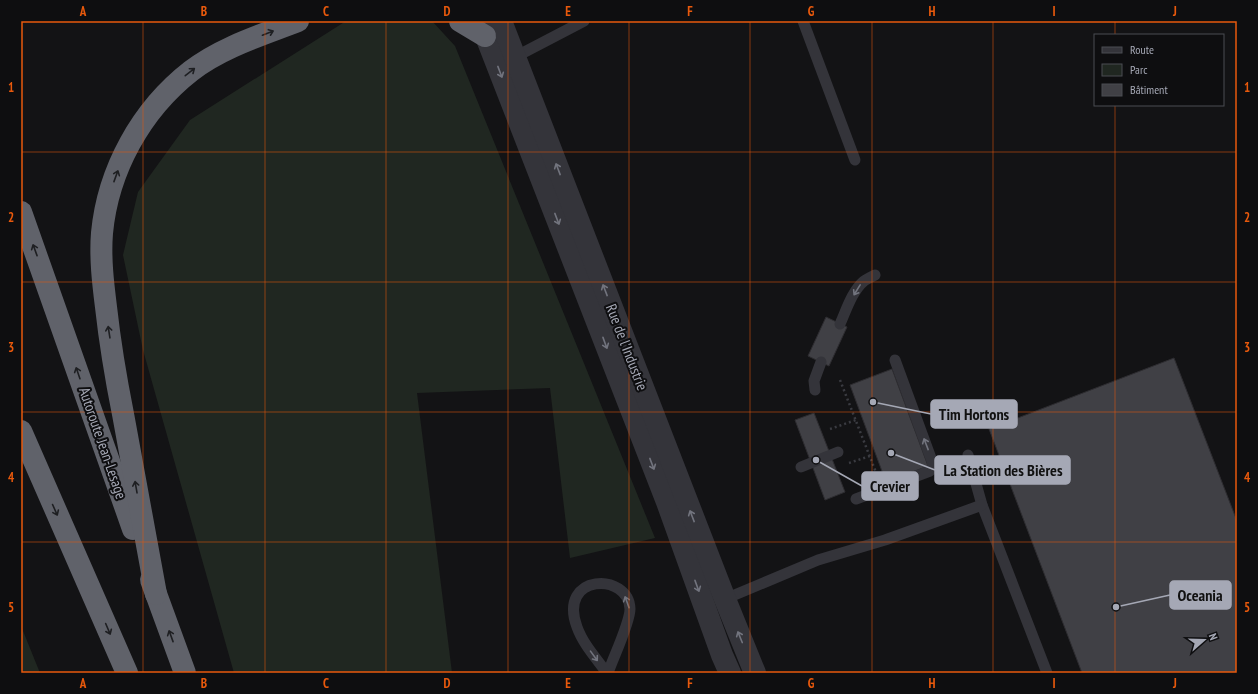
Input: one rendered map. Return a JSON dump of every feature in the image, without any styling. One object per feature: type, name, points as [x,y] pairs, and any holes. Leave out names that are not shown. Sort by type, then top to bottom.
[{"type":"highway","points":[[156,594],[115,371],[104,294],[102,272],[102,232],[110,196],[122,159],[130,143],[140,125],[164,95],[197,67],[223,51],[298,21]]},
{"type":"highway","points":[[460,21],[483,28]]},
{"type":"highway","name":"Autoroute Jean-Lesage","points":[[21,212],[185,673]]},
{"type":"highway","points":[[21,431],[127,673]]},
{"type":"street","name":"Rue de l'Industrie","points":[[501,21],[755,673]]},
{"type":"street","name":"Rue de l'Industrie","points":[[483,28],[667,502],[730,673]]},
{"type":"lane","points":[[515,57],[584,21]]},
{"type":"lane","points":[[803,21],[856,160]]},
{"type":"lane","points":[[840,324],[860,286],[864,281],[875,275]]},
{"type":"lane","points":[[856,499],[930,471],[933,468],[932,461],[895,360]]},
{"type":"lane","points":[[815,390],[814,381],[821,362]]},
{"type":"lane","points":[[801,467],[838,452]]},
{"type":"lane","points":[[968,455],[982,505],[1047,673]]},
{"type":"lane","points":[[725,599],[818,560],[885,540],[982,505]]},
{"type":"lane","points":[[609,584],[616,587],[623,592],[629,603],[630,609],[628,620],[607,673],[582,639],[573,613],[575,597],[589,585],[609,584]]},
{"type":"path","points":[[840,380],[878,477]]},
{"type":"path","points":[[830,429],[856,420]]},
{"type":"path","points":[[844,466],[870,456]]},
{"type":"green space","points":[[346,21],[432,21],[455,46],[655,538],[570,558],[550,388],[417,393],[452,673],[234,673],[143,350],[123,255],[138,192],[190,120]]},
{"type":"green space","points":[[21,626],[40,673],[21,673]]},
{"type":"building","points":[[826,317],[847,327],[829,366],[808,356]]},
{"type":"building","points":[[1174,358],[1237,521],[1237,673],[1082,673],[989,429]]},
{"type":"building","points":[[892,369],[928,466],[886,482],[850,385]]},
{"type":"building","points":[[814,413],[845,492],[825,500],[795,420]]},
{"type":"place","name":"Tim Hortons","points":[[873,402]]},
{"type":"place","name":"La Station des Bières","points":[[891,453]]},
{"type":"place","name":"Crevier","points":[[816,460]]},
{"type":"place","name":"Oceania","points":[[1116,607]]}]
